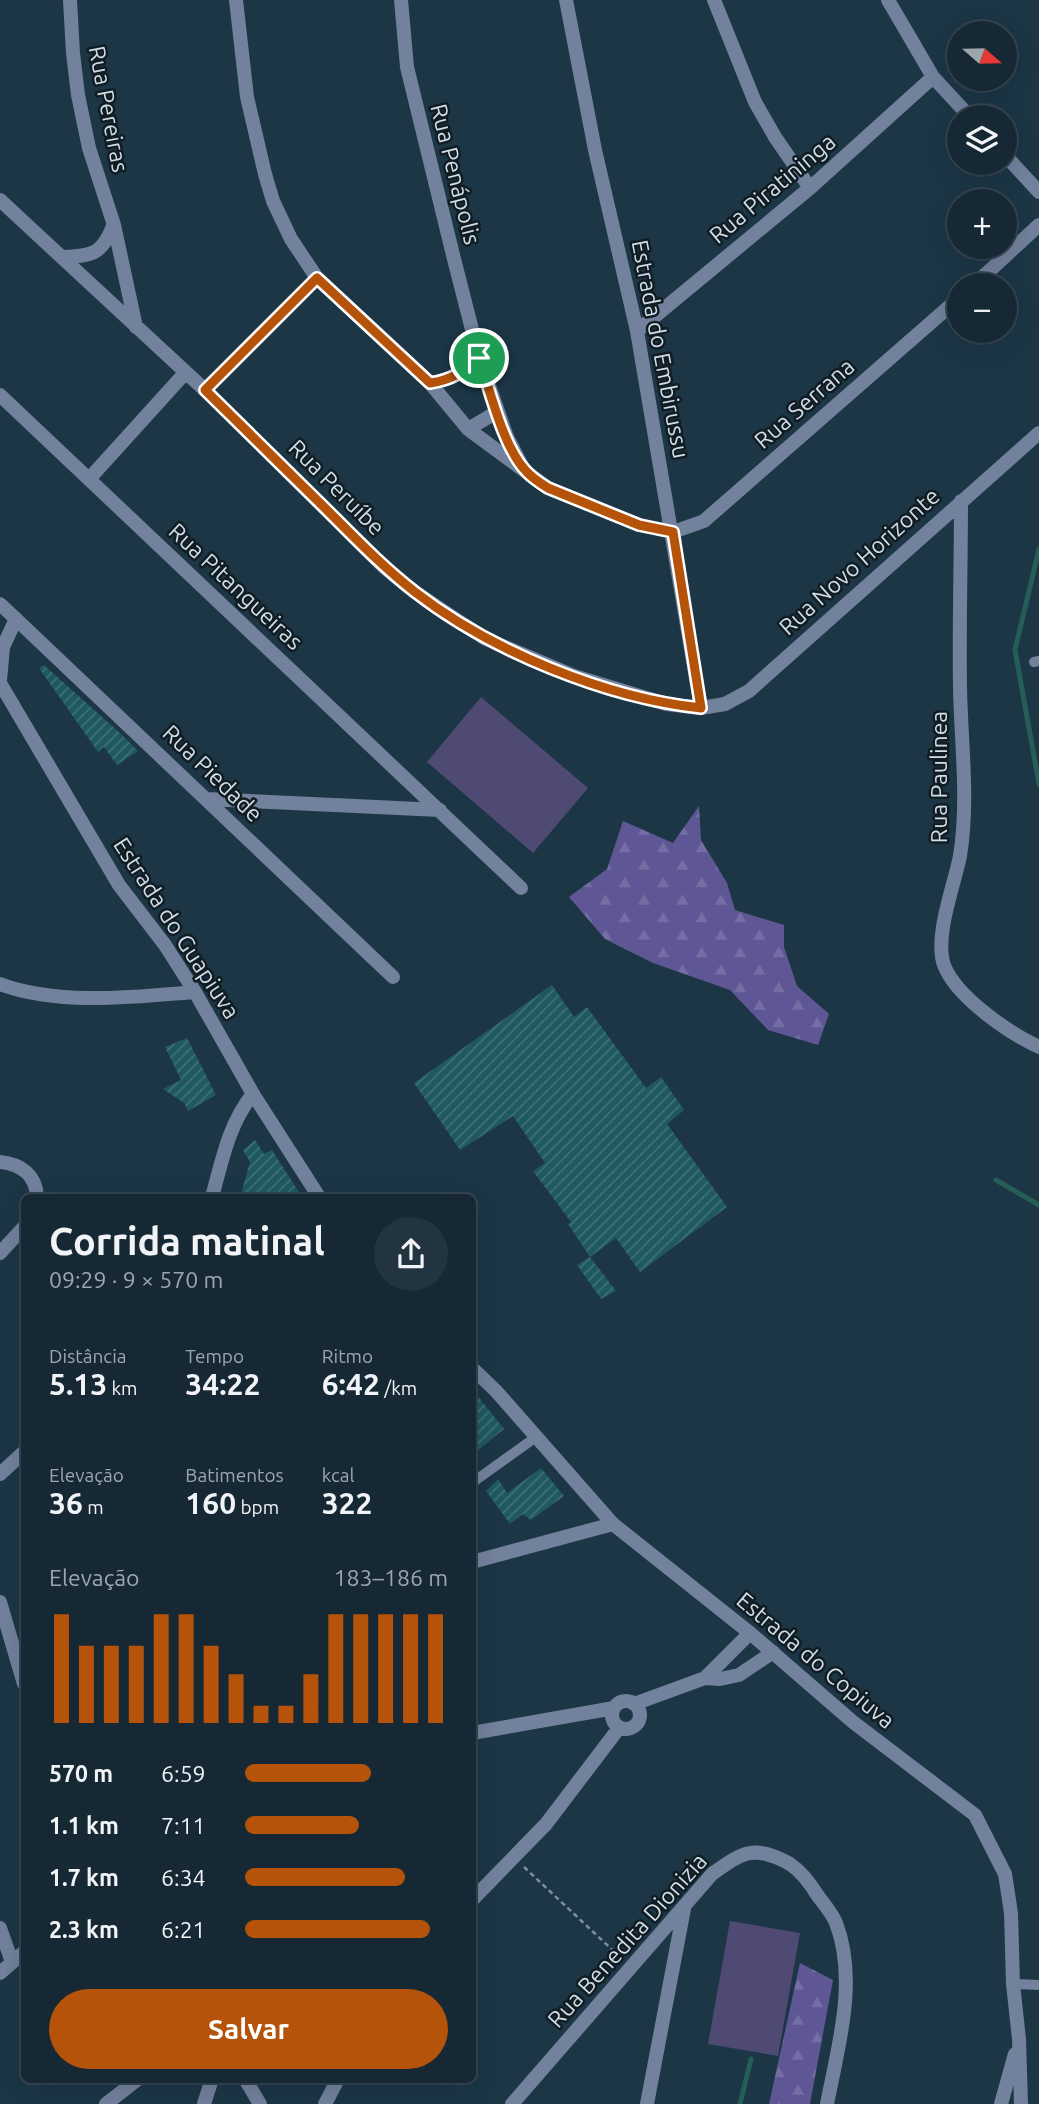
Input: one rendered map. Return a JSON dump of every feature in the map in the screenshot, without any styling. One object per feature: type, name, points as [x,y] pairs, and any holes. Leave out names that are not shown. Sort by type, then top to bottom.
[{"type":"street","name":"Rua Pereiras","points":[[70,0],[78,95],[89,148],[114,225],[136,327]]},
{"type":"street","points":[[236,0],[247,97],[265,174],[273,201],[291,239],[317,278],[430,383],[468,429],[548,488],[639,525],[673,532]]},
{"type":"street","name":"Rua Penápolis","points":[[401,0],[407,67],[418,119],[479,358],[513,453],[525,471]]},
{"type":"street","name":"Estrada do Embirussu","points":[[566,0],[595,150],[637,331],[701,708]]},
{"type":"street","points":[[714,0],[755,102],[810,188]]},
{"type":"street","points":[[888,0],[933,77],[959,105]]},
{"type":"street","name":"Rua Piratininga","points":[[637,331],[810,188],[933,77]]},
{"type":"street","points":[[1017,169],[1039,192]]},
{"type":"street","name":"Rua Peruíbe","points":[[0,200],[205,390],[384,567],[450,617],[484,638],[574,676],[666,704],[701,708]]},
{"type":"street","points":[[62,257],[85,256],[97,251],[107,241],[114,225]]},
{"type":"street","points":[[987,273],[1039,225]]},
{"type":"street","name":"Rua Serrana","points":[[673,532],[704,521],[947,308]]},
{"type":"street","points":[[430,383],[447,381],[457,376],[479,358]]},
{"type":"street","points":[[89,479],[185,373]]},
{"type":"street","name":"Rua Pitangueiras","points":[[0,394],[521,888]]},
{"type":"street","points":[[468,429],[497,412]]},
{"type":"street","name":"Rua Novo Horizonte","points":[[701,708],[725,704],[749,691],[1039,433]]},
{"type":"street","name":"Rua Paulinea","points":[[961,501],[960,688],[964,832],[942,935],[943,963],[952,981],[973,1003],[1039,1047]]},
{"type":"street","name":"Rua Piedade","points":[[0,604],[393,977]]},
{"type":"street","points":[[0,682],[2,648],[16,619]]},
{"type":"street","name":"Estrada do Guapiuva","points":[[0,682],[119,885],[165,946],[195,992],[253,1094],[317,1194]]},
{"type":"street","points":[[207,799],[440,810]]},
{"type":"street","points":[[0,984],[16,990],[84,997],[137,997],[195,992]]},
{"type":"street","points":[[213,1194],[229,1138],[242,1108],[253,1094]]},
{"type":"street","points":[[0,1162],[13,1163],[27,1172],[37,1186],[37,1194]]},
{"type":"street","points":[[0,1253],[21,1230]]},
{"type":"street","name":"Estrada do Copiuva","points":[[476,1372],[613,1524],[750,1633],[853,1722],[975,1815],[1005,1874],[1011,1913],[1021,2104]]},
{"type":"street","points":[[0,1474],[21,1455]]},
{"type":"street","points":[[476,1561],[613,1524]]},
{"type":"street","points":[[0,1602],[21,1670]]},
{"type":"street","points":[[705,1678],[750,1633]]},
{"type":"street","points":[[476,1732],[614,1708],[621,1702],[634,1704],[705,1678],[720,1679],[739,1675],[773,1652]]},
{"type":"street","points":[[614,1708],[613,1721],[620,1728],[633,1728],[639,1721],[639,1711],[634,1704]]},
{"type":"street","points":[[476,1896],[546,1824],[620,1728]]},
{"type":"street","name":"Rua Benedita Dionizia","points":[[512,2104],[712,1874],[739,1855],[752,1851],[773,1857],[801,1871],[835,1921],[843,1948],[845,1982],[842,2024],[827,2104]]},
{"type":"street","points":[[647,2104],[684,1908]]},
{"type":"street","points":[[0,1928],[12,1962]]},
{"type":"street","points":[[0,1973],[21,1954]]},
{"type":"street","name":"Estrada do Copiuva","points":[[1001,2104],[1019,2039]]},
{"type":"street","points":[[106,2104],[133,2083]]},
{"type":"street","points":[[204,2104],[211,2083]]},
{"type":"street","points":[[247,2083],[260,2104]]},
{"type":"street","points":[[325,2104],[336,2083]]},
{"type":"lane","points":[[476,1480],[536,1437]]},
{"type":"lane","points":[[1013,1983],[1039,1985]]},
{"type":"path","points":[[205,390],[317,278]]},
{"type":"path","points":[[514,1858],[631,1967]]},
{"type":"shaded area","points":[[481,697],[588,788],[533,853],[427,762]]},
{"type":"shaded area","points":[[730,1921],[800,1933],[778,2056],[708,2044]]},
{"type":"green space","points":[[699,806],[701,840],[727,883],[735,910],[784,925],[784,947],[797,986],[829,1014],[818,1045],[768,1030],[730,990],[653,963],[605,939],[569,897],[607,869],[623,821],[673,843]]},
{"type":"green space","points":[[800,1963],[833,1980],[810,2104],[769,2104]]},
{"type":"building","points":[[44,665],[138,751],[117,765],[104,747],[98,752],[39,668]]},
{"type":"building","points":[[552,985],[574,1017],[587,1007],[646,1088],[661,1077],[684,1110],[667,1124],[727,1207],[640,1272],[616,1238],[590,1257],[568,1224],[571,1222],[533,1171],[545,1163],[513,1116],[460,1150],[414,1083]]},
{"type":"building","points":[[187,1038],[216,1095],[188,1111],[184,1103],[163,1089],[181,1080],[165,1047]]},
{"type":"building","points":[[255,1140],[264,1154],[272,1150],[300,1194],[241,1194],[250,1162],[243,1150]]},
{"type":"building","points":[[590,1257],[616,1291],[601,1299],[577,1265]]},
{"type":"building","points":[[476,1394],[504,1429],[476,1452]]},
{"type":"building","points":[[541,1468],[564,1496],[531,1520],[523,1514],[510,1524],[486,1491],[498,1479],[507,1493]]},
{"type":"waterway","points":[[1039,549],[1015,650],[1039,784]]},
{"type":"waterway","points":[[996,1180],[1039,1205]]},
{"type":"waterway","points":[[740,2104],[751,2059]]},
{"type":"route","points":[[317,278],[430,383],[447,381],[457,376],[479,358],[513,453],[535,480],[548,488],[639,525],[673,532],[701,708],[666,704],[574,676],[484,638],[450,617],[384,567],[205,390],[317,278]]}]
